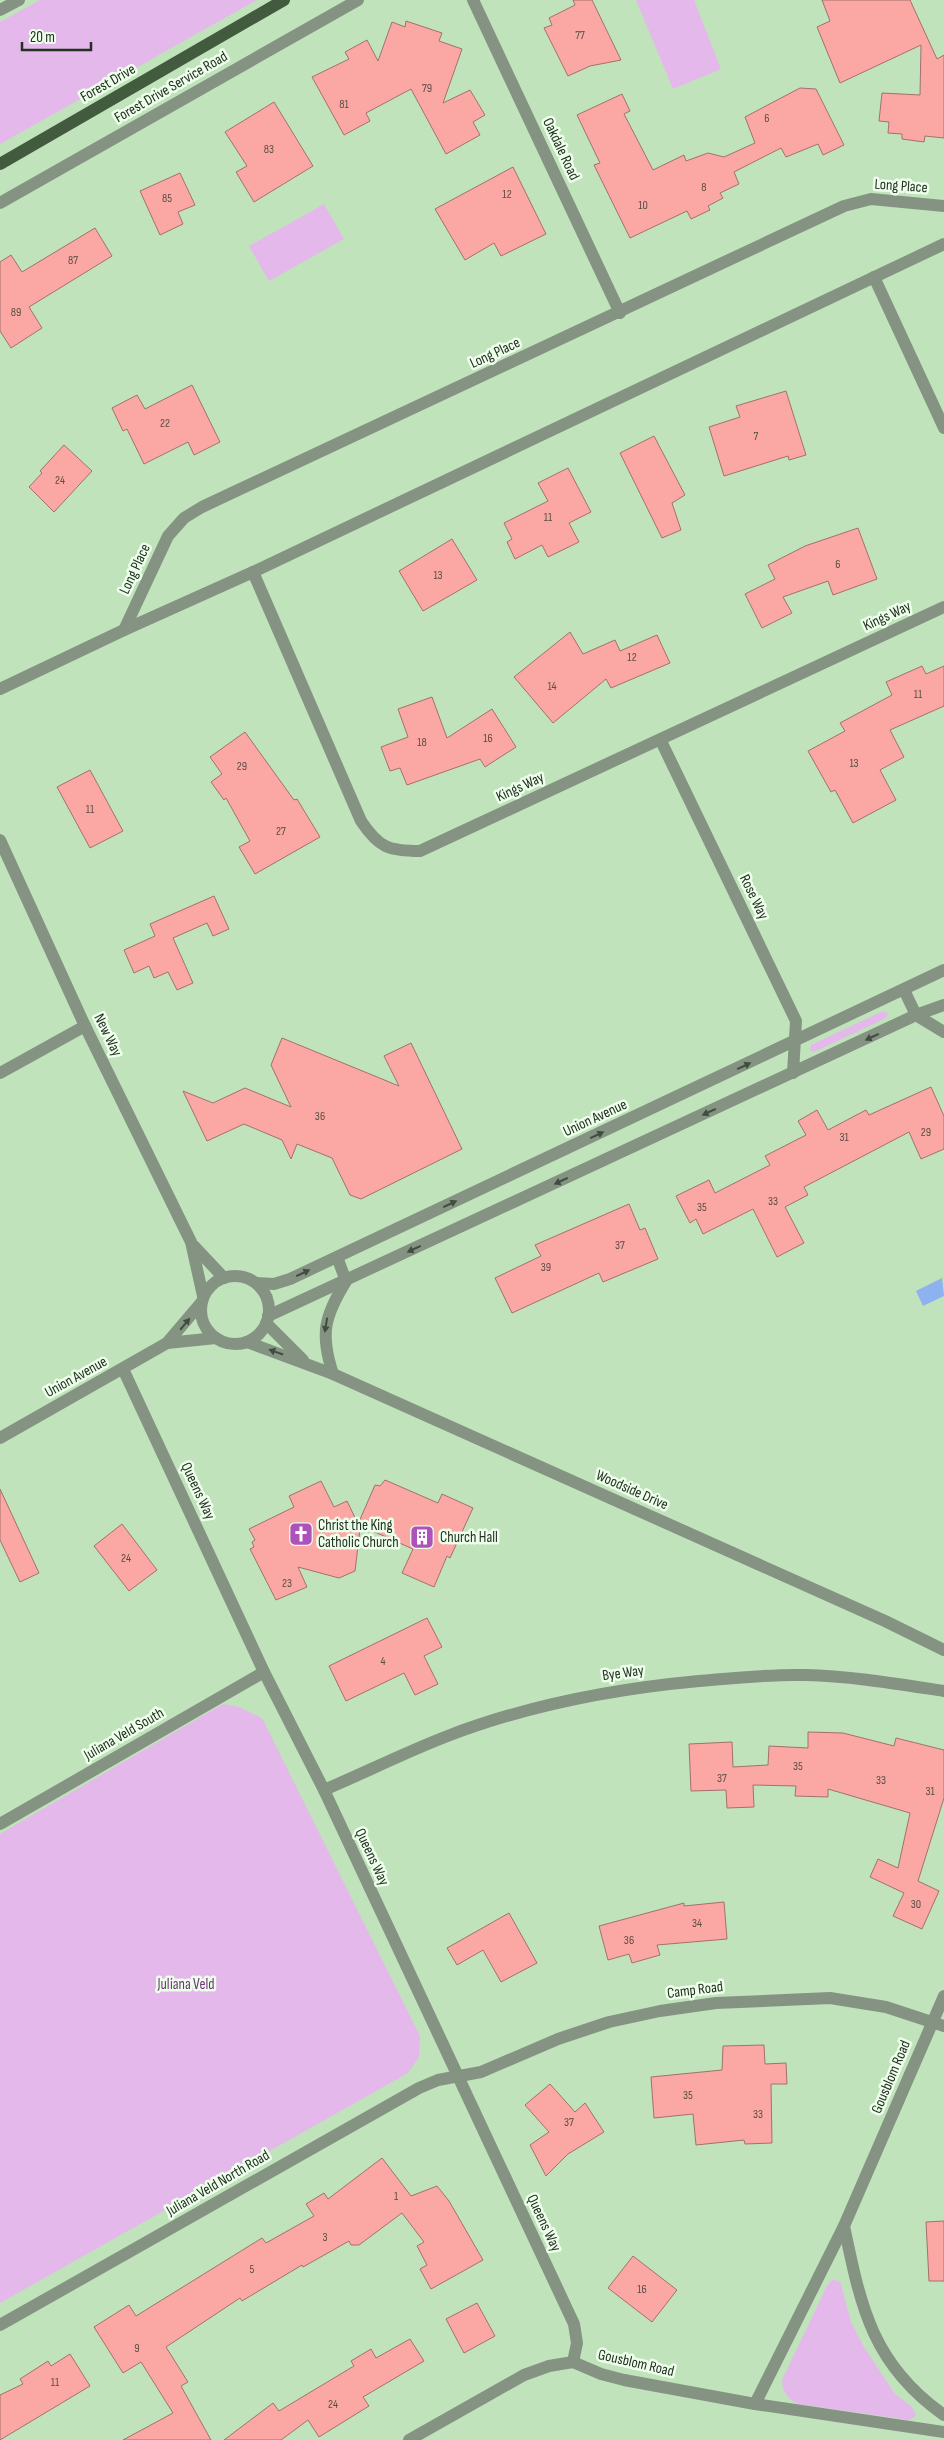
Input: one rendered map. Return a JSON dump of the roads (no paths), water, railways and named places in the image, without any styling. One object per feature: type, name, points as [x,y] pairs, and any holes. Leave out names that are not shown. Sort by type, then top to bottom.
[{"type":"main road","name":"Forest Drive","points":[[0,164],[284,0]]},
{"type":"street","points":[[0,10],[19,0]]},
{"type":"street","name":"Forest Drive Service Road","points":[[0,203],[358,0]]},
{"type":"street","name":"Oakdale Road","points":[[473,0],[620,312]]},
{"type":"street","name":"Long Place","points":[[124,630],[168,536],[184,518],[202,507],[844,206],[871,198],[944,206]]},
{"type":"street","points":[[0,689],[124,630],[253,572],[944,244]]},
{"type":"street","points":[[874,277],[944,428]]},
{"type":"street","name":"Kings Way","points":[[253,572],[361,822],[374,840],[394,851],[420,851],[661,741],[944,607]]},
{"type":"street","name":"Rose Way","points":[[661,741],[796,1021],[793,1073]]},
{"type":"street","name":"New Way","points":[[0,840],[85,1026],[190,1242],[202,1300]]},
{"type":"street","name":"Union Avenue","points":[[256,1283],[281,1282],[337,1257],[944,970]]},
{"type":"street","points":[[904,990],[916,1016],[944,1032]]},
{"type":"street","points":[[267,1320],[266,1296],[256,1283],[241,1276],[224,1278],[212,1285],[202,1300],[202,1320],[208,1331],[216,1338],[231,1344],[247,1342],[257,1336],[267,1320],[793,1073],[944,1005]]},
{"type":"street","points":[[0,1072],[85,1026]]},
{"type":"street","name":"New Way","points":[[190,1242],[224,1278]]},
{"type":"street","points":[[337,1257],[346,1282]]},
{"type":"street","points":[[333,1374],[327,1355],[325,1327],[332,1305],[346,1282]]},
{"type":"street","name":"Union Avenue","points":[[0,1438],[167,1343],[202,1300]]},
{"type":"street","name":"Woodside Drive","points":[[267,1320],[305,1362]]},
{"type":"street","name":"Union Avenue","points":[[167,1343],[216,1338]]},
{"type":"street","name":"Woodside Drive","points":[[247,1342],[333,1374],[944,1650]]},
{"type":"street","name":"Queens Way","points":[[122,1370],[264,1672],[324,1790],[456,2077],[574,2324],[577,2343],[573,2362]]},
{"type":"street","name":"Juliana Veld South","points":[[0,1824],[264,1672]]},
{"type":"street","name":"Bye Way","points":[[324,1790],[445,1737],[523,1712],[590,1694],[648,1686],[754,1676],[805,1675],[867,1680],[944,1691]]},
{"type":"street","name":"Gousblom Road","points":[[755,2404],[844,2226],[938,2024],[944,1996]]},
{"type":"street","name":"Camp Road","points":[[456,2077],[480,2072],[558,2040],[609,2022],[660,2011],[716,2003],[830,1998],[886,2007],[938,2024]]},
{"type":"street","name":"Juliana Veld North Road","points":[[0,2326],[419,2088],[438,2080],[456,2077]]},
{"type":"street","points":[[844,2226],[858,2293],[874,2339],[902,2378],[944,2415]]},
{"type":"street","points":[[409,2440],[524,2374],[549,2366],[573,2362]]},
{"type":"street","name":"Gousblom Road","points":[[573,2362],[601,2374],[624,2380],[755,2404],[944,2432]]},
{"type":"water","points":[[942,1278],[944,1296],[923,1306],[916,1291]]},
{"type":"place","name":"Christ the King Catholic Church","points":[[301,1534]]},
{"type":"place","name":"Church Hall","points":[[422,1537]]},
{"type":"park label","name":"Juliana Veld","points":[[186,1984]]}]
